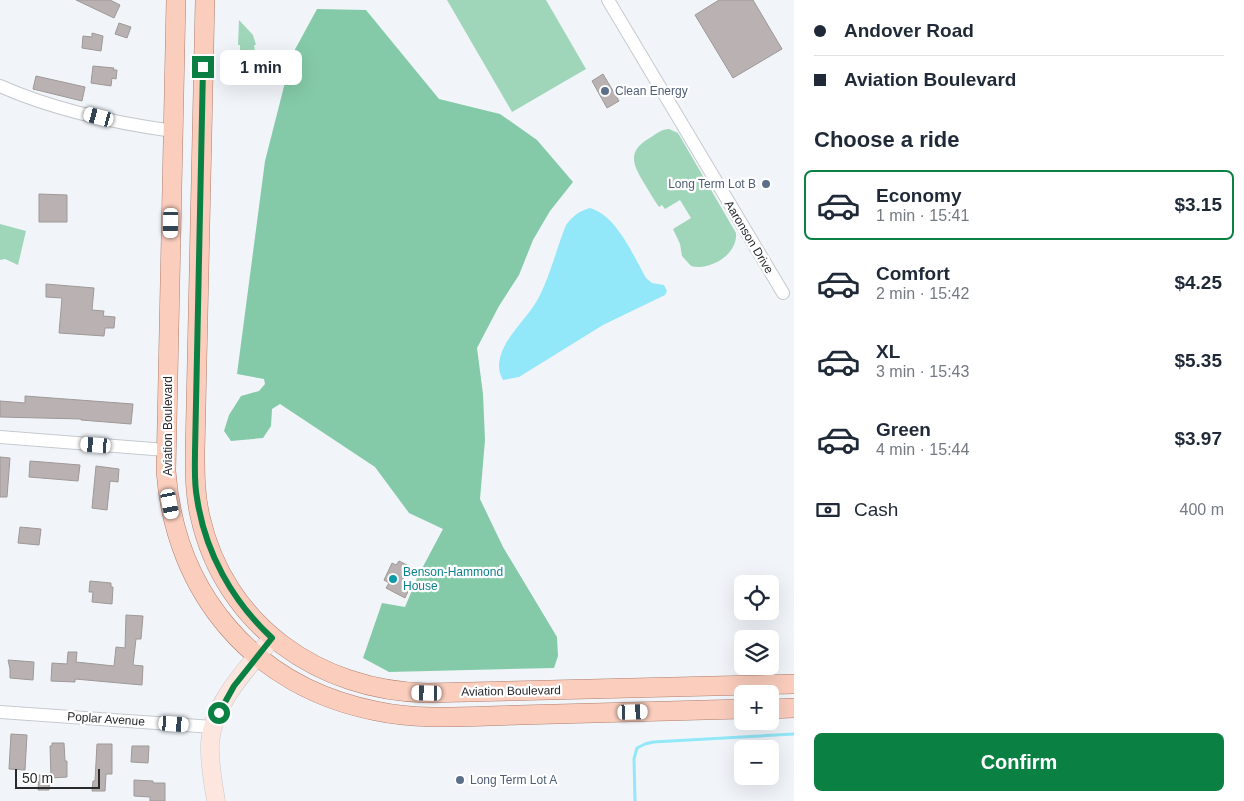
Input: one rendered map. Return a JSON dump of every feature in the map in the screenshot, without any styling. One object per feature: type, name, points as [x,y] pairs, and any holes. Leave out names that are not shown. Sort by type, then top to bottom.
[{"type":"main road","name":"Aviation Boulevard","points":[[176,0],[166,471],[173,521],[183,554],[210,606],[230,630],[257,657],[283,675],[311,690],[345,703],[378,712],[430,716],[734,710]]},
{"type":"main road","name":"Aviation Boulevard","points":[[205,0],[195,452],[196,497],[205,535],[220,571],[248,613],[272,638],[296,656],[329,673],[358,683],[398,692],[427,693],[794,684]]},
{"type":"main road","points":[[216,801],[210,752],[213,727],[228,696],[272,638]]},
{"type":"main road","points":[[597,713],[616,689]]},
{"type":"main road","points":[[779,709],[794,708]]},
{"type":"street","name":"Aaronson Drive","points":[[608,0],[783,293]]},
{"type":"street","points":[[0,86],[45,103],[116,122],[173,131]]},
{"type":"street","points":[[0,437],[166,450]]},
{"type":"street","name":"Poplar Avenue","points":[[0,712],[213,727]]},
{"type":"green space","points":[[447,0],[546,0],[586,69],[512,112]]},
{"type":"green space","points":[[317,9],[366,10],[439,99],[500,114],[537,140],[573,182],[550,211],[533,240],[519,275],[499,306],[477,348],[483,394],[485,440],[480,499],[503,547],[557,637],[558,656],[554,668],[389,672],[363,658],[382,603],[405,607],[418,576],[443,529],[409,513],[375,467],[280,404],[272,409],[271,426],[263,438],[231,441],[224,431],[229,415],[241,396],[259,391],[265,384],[264,379],[237,374],[265,161],[292,55]]},
{"type":"green space","points":[[239,20],[253,35],[256,45],[254,45],[253,61],[237,85],[238,50],[240,50],[240,45],[238,45]]},
{"type":"green space","points":[[669,129],[678,133],[736,233],[733,248],[728,254],[707,266],[691,266],[682,256],[680,244],[673,229],[691,218],[680,200],[665,209],[662,205],[659,207],[635,165],[635,154],[641,144],[661,131]]},
{"type":"green space","points":[[0,224],[26,231],[18,265],[5,259],[0,260]]},
{"type":"water","points":[[590,208],[600,212],[616,228],[630,248],[646,278],[652,283],[664,285],[667,291],[665,295],[603,325],[519,377],[503,380],[499,367],[503,350],[512,334],[539,297],[547,280],[566,225],[576,214]]},
{"type":"building","points":[[76,0],[110,0],[120,5],[114,18]]},
{"type":"building","points":[[719,0],[753,0],[782,49],[733,78],[695,15]]},
{"type":"building","points":[[119,23],[131,27],[127,38],[115,34]]},
{"type":"building","points":[[92,33],[103,36],[101,51],[82,48],[83,36],[92,37]]},
{"type":"building","points":[[93,66],[117,70],[116,79],[112,78],[111,86],[91,83]]},
{"type":"building","name":"Clean Energy","points":[[603,74],[619,101],[607,108],[592,81]]},
{"type":"building","points":[[36,76],[85,87],[82,101],[33,89]]},
{"type":"building","points":[[39,194],[67,195],[67,222],[39,222]]},
{"type":"building","points":[[46,284],[94,288],[92,310],[104,311],[103,316],[115,317],[114,328],[105,328],[104,336],[59,333],[62,298],[46,297]]},
{"type":"building","points":[[25,396],[133,404],[131,424],[81,419],[0,417],[0,401],[25,403]]},
{"type":"building","points":[[0,457],[10,458],[7,497],[0,497]]},
{"type":"building","points":[[30,461],[80,465],[78,481],[29,477]]},
{"type":"building","points":[[96,466],[119,469],[118,482],[110,481],[107,510],[92,508]]},
{"type":"building","points":[[20,527],[41,529],[39,545],[18,543]]},
{"type":"building","name":"Benson-Hammond House","points":[[399,561],[409,566],[402,581],[404,582],[403,584],[410,587],[405,598],[386,588],[389,583],[384,580],[392,563],[396,565]]},
{"type":"building","points":[[90,581],[111,583],[111,587],[113,587],[112,604],[92,602],[93,592],[89,592]]},
{"type":"building","points":[[126,615],[143,616],[141,639],[136,639],[133,665],[143,666],[142,685],[75,679],[75,682],[51,681],[52,663],[67,664],[68,652],[77,652],[76,662],[114,666],[116,647],[125,648]]},
{"type":"building","points":[[8,660],[34,662],[33,680],[10,678]]},
{"type":"building","points":[[11,734],[27,735],[25,770],[9,769]]},
{"type":"building","points":[[52,743],[64,743],[67,777],[51,778],[50,746],[52,746]]},
{"type":"building","points":[[97,744],[112,744],[112,774],[106,774],[105,791],[92,791],[93,781],[95,781]]},
{"type":"building","points":[[132,746],[149,746],[148,763],[131,762]]},
{"type":"building","points":[[39,775],[50,775],[49,790],[38,790]]},
{"type":"building","points":[[134,780],[165,783],[165,801],[150,801],[150,797],[134,796]]},
{"type":"waterway","points":[[635,801],[634,759],[637,748],[645,744],[794,734]]},
{"type":"place","name":"Clean Energy","points":[[605,91]]},
{"type":"place","name":"Long Term Lot B","points":[[766,184]]},
{"type":"place","name":"Benson-Hammond House","points":[[393,579]]},
{"type":"place","name":"Long Term Lot A","points":[[460,780]]},
{"type":"route","points":[[203,67],[195,452],[196,497],[205,535],[220,571],[248,613],[272,638],[234,686],[219,713]]}]
